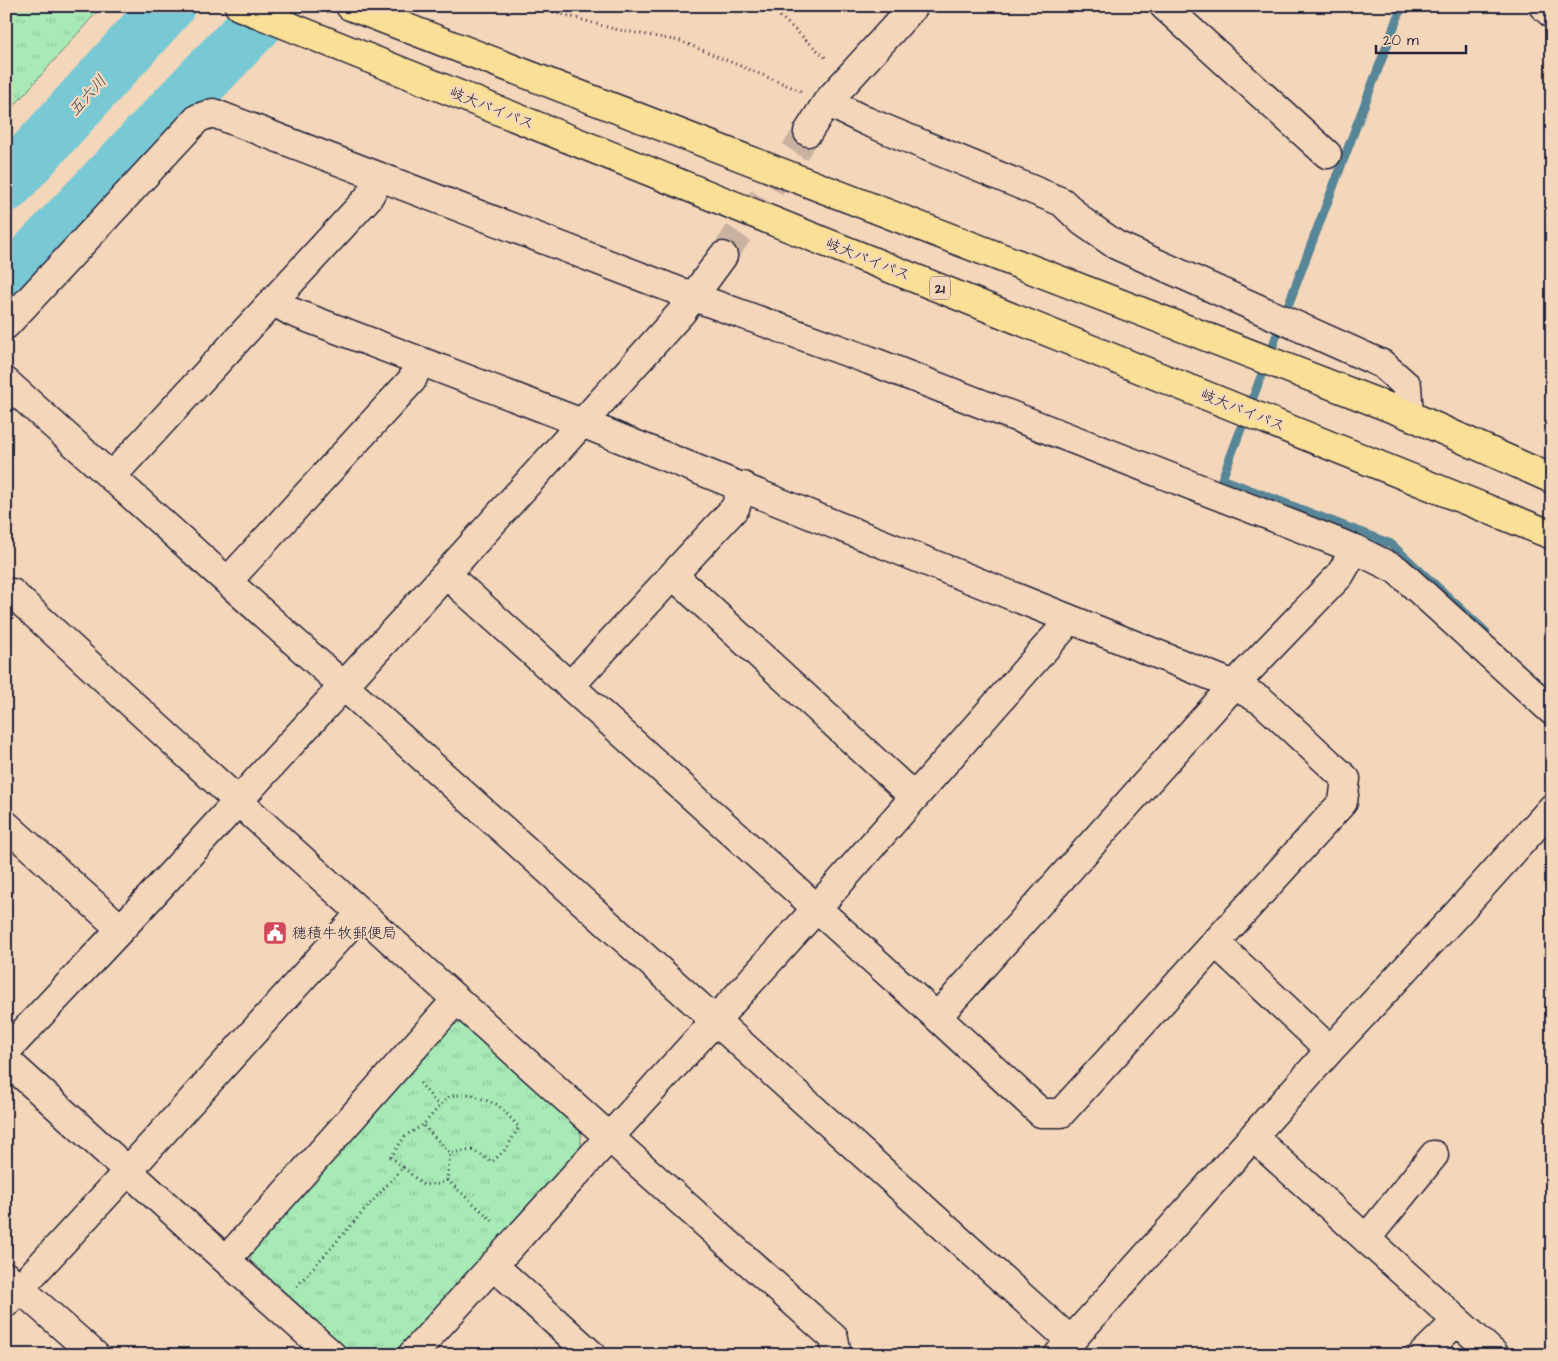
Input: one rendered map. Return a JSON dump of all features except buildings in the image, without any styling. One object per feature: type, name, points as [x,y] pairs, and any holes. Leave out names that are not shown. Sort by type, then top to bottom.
[{"type":"highway","name":"岐大バイパス","points":[[239,6],[1552,535]]},
{"type":"highway","points":[[350,6],[1408,415],[1552,479]]},
{"type":"street","points":[[808,132],[827,102],[914,6]]},
{"type":"street","points":[[1164,6],[1327,154]]},
{"type":"street","points":[[1543,6],[1552,14]]},
{"type":"street","points":[[827,102],[866,121],[1062,202],[1083,222],[1116,245],[1382,364],[1407,386],[1408,415]]},
{"type":"street","points":[[6,325],[198,118],[213,113],[694,297],[869,360],[1355,549],[1397,570],[1552,711]]},
{"type":"street","points":[[112,476],[368,198],[380,177]]},
{"type":"street","points":[[6,1051],[121,929],[446,574],[694,297],[723,256]]},
{"type":"street","points":[[273,301],[292,312],[743,486],[1234,685],[1262,701],[1346,779],[1342,802],[1061,1113],[1041,1113],[817,908],[446,574]]},
{"type":"street","points":[[228,581],[412,380],[420,361]]},
{"type":"street","points":[[6,382],[715,1020],[1064,1348],[1330,1050],[1456,915],[1552,808]]},
{"type":"street","points":[[570,686],[735,508],[743,486]]},
{"type":"street","points":[[937,1017],[1234,685],[1340,575],[1355,549]]},
{"type":"street","points":[[673,575],[914,797]]},
{"type":"street","points":[[6,594],[12,593],[236,802],[834,1338],[837,1355]]},
{"type":"street","points":[[412,1355],[817,908],[1070,620]]},
{"type":"street","points":[[6,825],[121,929]]},
{"type":"street","points":[[95,1355],[11,1289],[128,1171],[360,914]]},
{"type":"street","points":[[1216,942],[1330,1050]]},
{"type":"street","points":[[226,1260],[456,1000]]},
{"type":"street","points":[[6,1060],[332,1355]]},
{"type":"street","points":[[1253,1137],[1495,1355]]},
{"type":"street","points":[[1366,1239],[1434,1155]]},
{"type":"street","points":[[493,1265],[592,1355]]},
{"type":"street","points":[[1422,1355],[1457,1320]]},
{"type":"path","points":[[534,6],[614,29],[680,41],[827,102]]},
{"type":"path","points":[[770,6],[849,78]]},
{"type":"path","points":[[423,1125],[450,1152],[473,1150],[492,1162],[506,1149],[519,1127],[498,1105],[470,1094],[449,1096],[423,1125],[405,1136],[391,1157],[423,1185],[439,1184],[447,1180]]},
{"type":"path","points":[[447,1180],[450,1152]]},
{"type":"path","points":[[278,1306],[403,1167]]},
{"type":"path","points":[[447,1180],[515,1242]]},
{"type":"green space","points":[[6,6],[102,6],[6,115]]},
{"type":"green space","points":[[467,1022],[581,1133],[581,1146],[393,1355],[354,1355],[250,1260],[254,1241],[448,1026]]},
{"type":"waterway","name":"五六川","points":[[6,185],[168,6]]},
{"type":"waterway","points":[[6,286],[273,6]]},
{"type":"waterway","points":[[1402,6],[1222,479],[1391,544],[1486,632]]},
{"type":"tunnel","points":[[723,256],[808,132]]},
{"type":"place","name":"穂積牛牧郵便局","points":[[275,933]]}]
